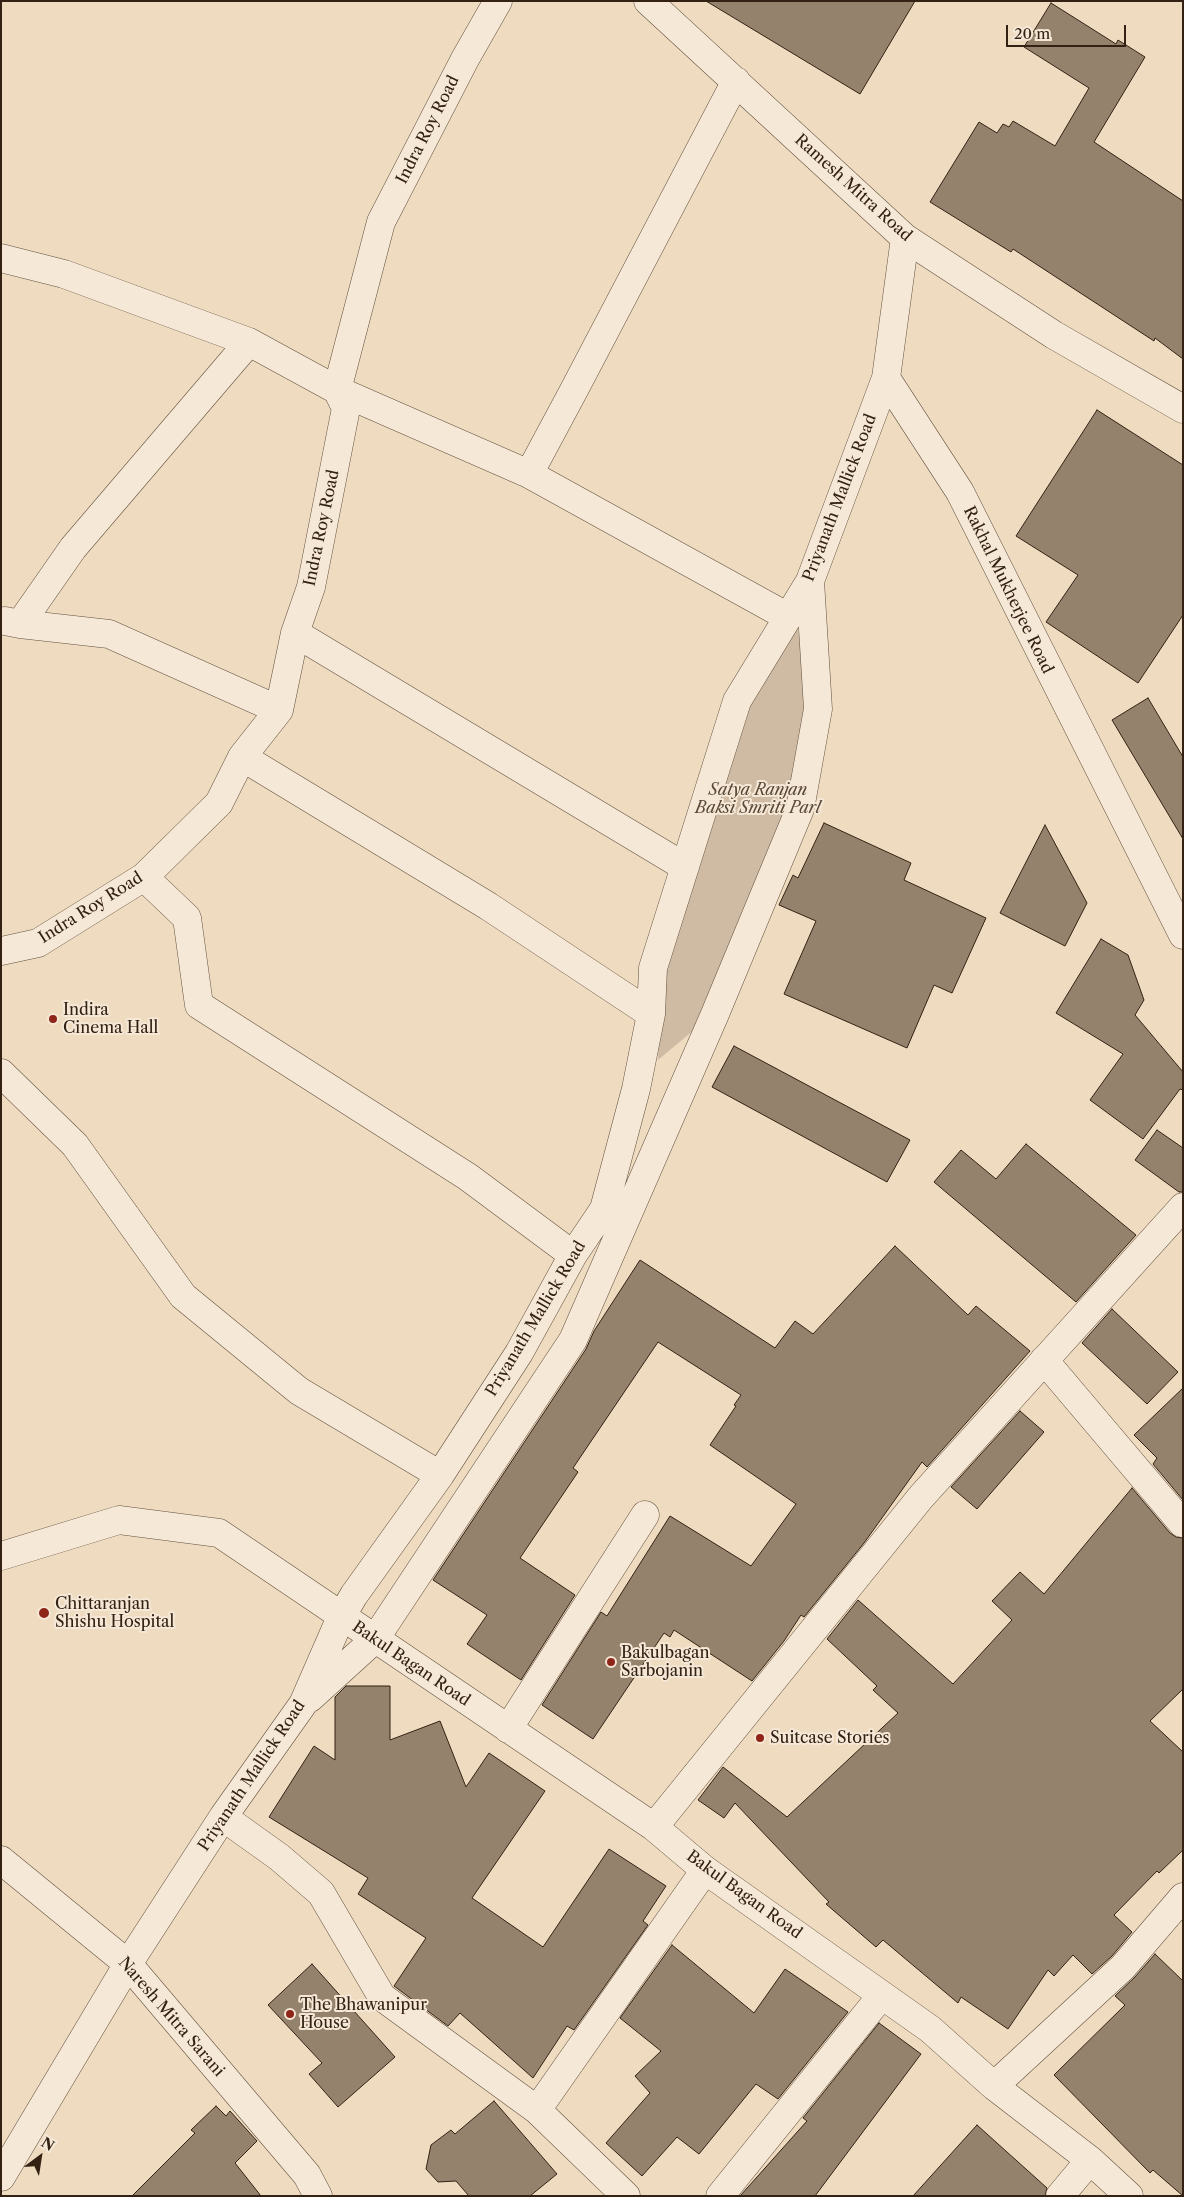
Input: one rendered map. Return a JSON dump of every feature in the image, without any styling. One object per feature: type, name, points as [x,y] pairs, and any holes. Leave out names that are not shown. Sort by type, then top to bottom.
[{"type":"street","name":"Indra Roy Road","points":[[1,951],[38,944],[144,876],[219,803],[242,757],[279,710],[295,633],[311,588],[346,408],[337,390],[381,222],[465,59],[498,1]]},
{"type":"street","name":"Ramesh Mitra Road","points":[[648,1],[905,238],[1054,335],[1183,409]]},
{"type":"street","points":[[529,474],[736,81]]},
{"type":"street","points":[[886,378],[905,238]]},
{"type":"street","points":[[1,258],[64,274],[249,342],[337,390],[529,474],[788,617]]},
{"type":"street","points":[[10,622],[249,342]]},
{"type":"street","name":"Priyanath Mallick Road","points":[[1,2177],[128,1964],[223,1817],[303,1704],[341,1617],[354,1595],[440,1475],[519,1353],[573,1255],[604,1209],[636,1089],[651,1014],[653,968],[736,701],[810,581],[886,378]]},
{"type":"street","name":"Rakhal Mukherjee Road","points":[[886,378],[960,492],[1183,935]]},
{"type":"street","points":[[303,1704],[375,1639],[574,1340],[715,1014],[800,809],[818,708],[810,581]]},
{"type":"street","points":[[10,622],[109,634],[279,710]]},
{"type":"street","points":[[295,633],[685,867]]},
{"type":"street","points":[[242,757],[488,906],[651,1014]]},
{"type":"street","points":[[144,876],[187,918],[198,1005],[468,1177],[573,1255]]},
{"type":"street","points":[[1,1073],[75,1145],[184,1296],[299,1391],[440,1475]]},
{"type":"street","points":[[654,1827],[921,1497],[1183,1207]]},
{"type":"street","points":[[1044,1360],[1182,1523]]},
{"type":"street","points":[[508,1729],[645,1514]]},
{"type":"street","name":"Bakul Bagan Road","points":[[1,1556],[119,1520],[219,1533],[654,1827],[706,1870],[930,2029],[994,2086],[1090,2160],[1129,2196]]},
{"type":"street","points":[[223,1817],[279,1857],[321,1893],[382,1997],[537,2110],[626,2196]]},
{"type":"street","name":"Naresh Mitra Sarani","points":[[1,1860],[128,1964],[307,2175],[318,2196]]},
{"type":"street","points":[[537,2110],[706,1870]]},
{"type":"street","points":[[994,2086],[1123,1967],[1183,1897]]},
{"type":"street","points":[[720,2196],[882,1995]]},
{"type":"street","points":[[1060,2196],[1090,2160]]},
{"type":"green space","name":"Satya Ranjan Baksi Smriti Parl","points":[[796,623],[816,709],[798,809],[713,1014],[658,1060],[662,963],[746,705]]},
{"type":"building","points":[[706,1],[915,1],[860,94]]},
{"type":"building","points":[[1051,3],[1116,44],[1118,40],[1145,57],[1094,142],[1183,201],[1183,359],[1155,338],[1154,341],[1013,249],[1011,252],[930,202],[979,122],[997,133],[1003,124],[1009,127],[1013,121],[1055,146],[1089,88],[1024,47]]},
{"type":"building","points":[[1097,410],[1183,465],[1183,615],[1138,683],[1046,622],[1078,575],[1016,536]]},
{"type":"building","points":[[1148,698],[1183,757],[1183,839],[1112,720]]},
{"type":"building","points":[[824,823],[911,863],[904,880],[986,918],[952,993],[934,985],[907,1048],[784,994],[816,921],[779,905],[793,875],[798,878]]},
{"type":"building","points":[[1045,825],[1087,903],[1065,946],[1000,913]]},
{"type":"building","points":[[1101,939],[1128,955],[1144,1000],[1135,1015],[1183,1072],[1183,1090],[1180,1089],[1143,1139],[1090,1100],[1123,1054],[1056,1013]]},
{"type":"building","points":[[734,1046],[910,1140],[887,1182],[712,1087]]},
{"type":"building","points":[[1157,1130],[1183,1148],[1183,1192],[1179,1192],[1135,1160]]},
{"type":"building","points":[[1026,1144],[1136,1235],[1076,1302],[934,1182],[961,1150],[996,1179]]},
{"type":"building","points":[[895,1246],[968,1315],[976,1306],[1030,1351],[927,1467],[922,1462],[864,1543],[804,1617],[801,1615],[784,1641],[752,1681],[674,1630],[670,1637],[664,1633],[593,1739],[542,1705],[601,1612],[607,1616],[670,1516],[751,1566],[796,1504],[710,1445],[736,1406],[734,1405],[741,1395],[658,1342],[573,1468],[578,1472],[520,1558],[575,1595],[521,1680],[467,1644],[487,1615],[433,1580],[586,1349],[594,1331],[640,1260],[775,1348],[795,1321],[813,1334]]},
{"type":"building","points":[[1112,1309],[1178,1372],[1147,1404],[1082,1343]]},
{"type":"building","points":[[1183,1388],[1183,1500],[1153,1464],[1157,1458],[1134,1435]]},
{"type":"building","points":[[1020,1411],[1044,1432],[977,1509],[951,1487]]},
{"type":"building","points":[[1132,1488],[1170,1533],[1176,1537],[1183,1538],[1183,1689],[1150,1721],[1183,1752],[1183,1850],[1159,1873],[1157,1871],[1114,1915],[1132,1932],[1112,1956],[1092,1974],[1073,1955],[1054,1976],[1048,1970],[1008,2029],[961,1997],[958,2003],[883,1940],[876,1947],[826,1904],[829,1902],[735,1803],[724,1818],[698,1800],[723,1767],[787,1817],[898,1713],[873,1690],[877,1686],[827,1639],[858,1600],[953,1684],[1012,1620],[992,1601],[1020,1572],[1044,1594]]},
{"type":"building","points":[[346,1686],[390,1686],[390,1740],[440,1721],[466,1787],[489,1753],[545,1791],[472,1898],[543,1947],[609,1849],[666,1886],[643,1921],[648,1925],[574,2030],[567,2026],[533,2078],[460,2013],[448,2026],[394,1986],[426,1938],[358,1894],[368,1878],[269,1817],[314,1746],[335,1760],[335,1697]]},
{"type":"building","points":[[672,1945],[754,2013],[785,1969],[848,2012],[778,2099],[756,2084],[699,2154],[677,2137],[642,2176],[606,2143],[650,2093],[635,2076],[661,2051],[620,2018]]},
{"type":"building","points":[[1155,1954],[1183,1981],[1183,2196],[1153,2170],[1150,2173],[1054,2075],[1125,2005],[1115,1996]]},
{"type":"building","points":[[312,1964],[395,2057],[338,2107],[309,2074],[322,2063],[268,2005]]},
{"type":"building","points":[[879,2023],[921,2054],[815,2196],[740,2196],[807,2121],[803,2118]]},
{"type":"building","points":[[494,2101],[557,2174],[530,2196],[469,2196],[456,2181],[438,2182],[426,2169],[431,2145],[451,2130],[455,2134]]},
{"type":"building","points":[[216,2106],[226,2116],[230,2111],[257,2141],[235,2163],[261,2196],[132,2196],[195,2133],[191,2130]]},
{"type":"building","points":[[977,2125],[1047,2188],[1045,2196],[913,2196]]},
{"type":"place","name":"Indira Cinema Hall","points":[[53,1019]]},
{"type":"place","name":"Chittaranjan Shishu Hospital","points":[[44,1613]]},
{"type":"place","name":"Bakulbagan Sarbojanin","points":[[611,1662]]},
{"type":"place","name":"Suitcase Stories","points":[[760,1738]]},
{"type":"place","name":"The Bhawanipur House","points":[[290,2014]]}]
